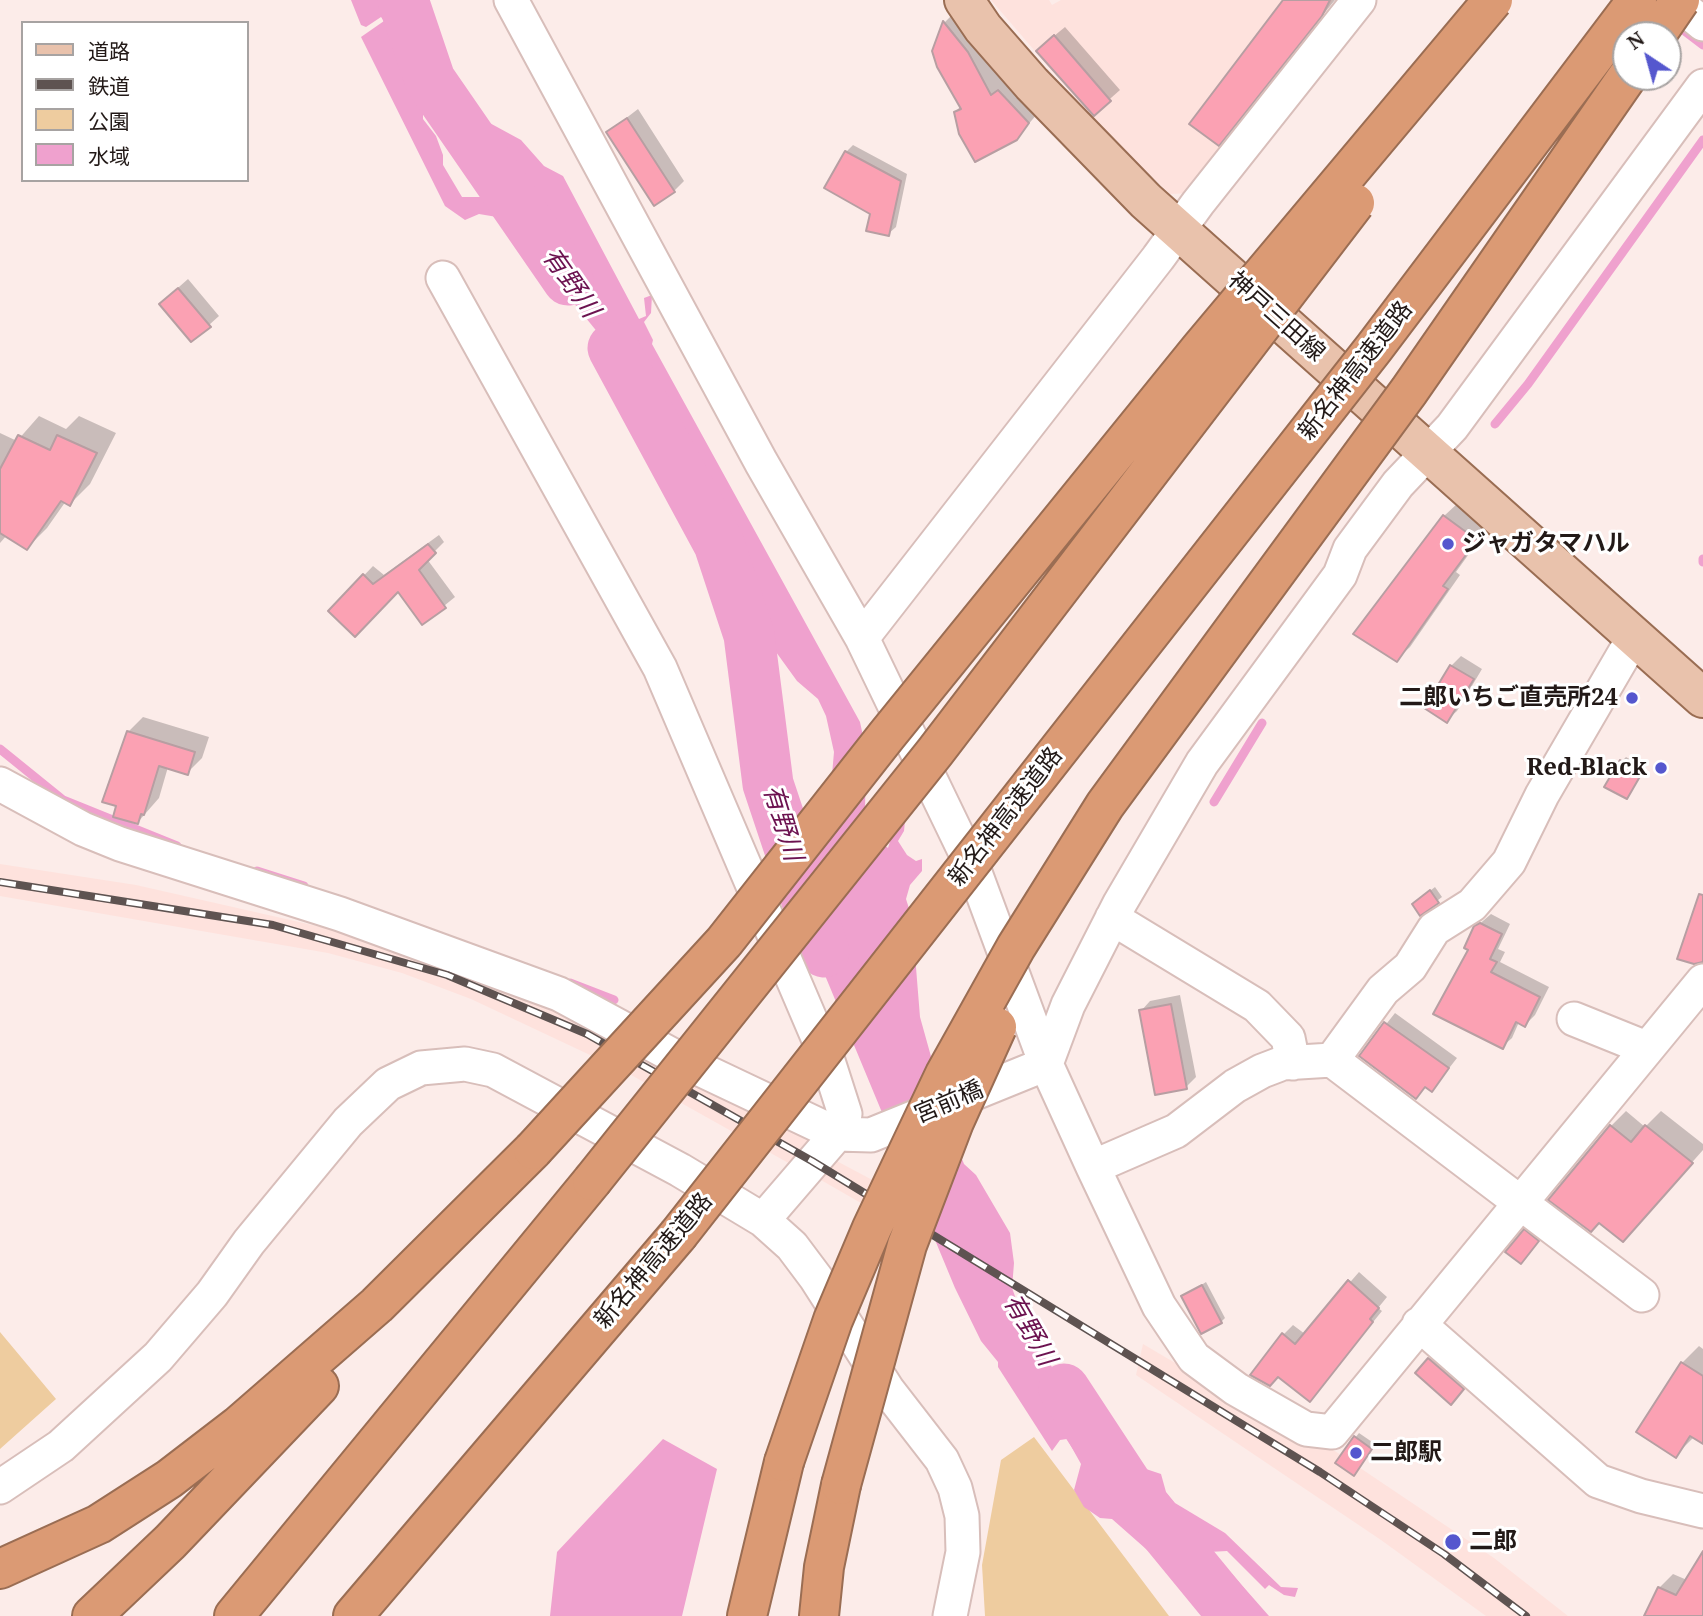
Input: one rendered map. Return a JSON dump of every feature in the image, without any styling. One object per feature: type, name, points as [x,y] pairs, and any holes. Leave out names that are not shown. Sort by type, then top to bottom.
[{"type":"highway","points":[[92,1616],[170,1542],[393,1307],[724,942],[1200,349],[1493,0]]},
{"type":"highway","points":[[234,1616],[592,1181],[935,752],[1510,0]]},
{"type":"highway","name":"新名神高速道路","points":[[353,1616],[678,1235],[1374,348],[1637,0]]},
{"type":"highway","points":[[1666,21],[1680,0]]},
{"type":"highway","points":[[747,1616],[784,1462],[833,1320],[945,1074],[1016,947],[1105,805],[1409,391],[1617,91]]},
{"type":"highway","points":[[819,1616],[824,1567],[841,1485],[907,1245],[954,1122],[1105,805]]},
{"type":"highway","points":[[0,1569],[99,1524],[169,1479],[238,1426],[377,1305],[533,1150]]},
{"type":"main road","name":"神戸三田線","points":[[964,0],[983,28],[1032,85],[1178,230],[1703,698]]},
{"type":"street","points":[[511,0],[761,463],[862,638],[974,870],[1036,1067],[1093,1167],[1159,1306],[1194,1358],[1236,1389],[1306,1429],[1332,1432],[1703,981]]},
{"type":"street","points":[[862,638],[1359,0]]},
{"type":"street","points":[[1674,0],[1703,24]]},
{"type":"street","points":[[1036,1067],[1112,918],[1202,763],[1340,575],[1350,549],[1398,484],[1452,427],[1703,86]]},
{"type":"street","points":[[443,278],[660,667],[828,1061],[845,1114],[837,1134],[763,1220]]},
{"type":"street","points":[[1332,1060],[1383,990],[1410,967],[1434,929],[1472,905],[1509,862],[1542,795],[1634,637]]},
{"type":"street","points":[[1,787],[83,829],[120,844],[340,914],[559,994],[683,1061],[837,1134]]},
{"type":"street","points":[[1112,918],[1257,1006],[1288,1038],[1293,1063]]},
{"type":"street","points":[[1574,1019],[1646,1048]]},
{"type":"street","points":[[1093,1167],[1176,1131],[1235,1086],[1262,1071],[1293,1063],[1332,1060],[1521,1200],[1642,1295]]},
{"type":"street","points":[[0,1487],[61,1447],[158,1357],[212,1294],[248,1242],[348,1122],[388,1084],[421,1068],[465,1064],[493,1070],[680,1170],[763,1220],[792,1246],[816,1278],[887,1389],[942,1460],[955,1488],[962,1516],[963,1552],[950,1616]]},
{"type":"street","name":"宮前橋","points":[[837,1134],[871,1135],[1036,1067]]},
{"type":"street","points":[[1419,1324],[1598,1481],[1701,1515]]},
{"type":"shaded area","points":[[991,0],[1049,0],[1052,5],[1061,0],[1333,0],[1298,57],[1191,193],[1170,194],[1103,130]]},
{"type":"shaded area","points":[[0,864],[136,885],[365,937],[561,1005],[810,1139],[792,1165],[624,1071],[471,999],[402,973],[328,953],[0,896]]},
{"type":"shaded area","points":[[831,1158],[912,1201],[913,1233],[814,1176]]},
{"type":"shaded area","points":[[1143,1344],[1294,1433],[1317,1439],[1494,1558],[1568,1616],[1486,1616],[1381,1540],[1136,1375]]},
{"type":"green space","points":[[0,1332],[56,1399],[0,1449]]},
{"type":"green space","points":[[1034,1437],[1169,1616],[985,1616],[982,1565],[1001,1460]]},
{"type":"water","points":[[351,0],[426,0],[419,19],[424,49],[432,75],[456,114],[486,121],[521,140],[544,166],[563,176],[639,319],[646,316],[644,298],[652,295],[651,313],[644,322],[653,340],[652,344],[860,722],[866,750],[865,811],[883,844],[888,848],[900,809],[905,821],[904,831],[898,841],[907,855],[916,861],[922,859],[922,871],[910,885],[906,899],[912,918],[920,1017],[954,1139],[964,1164],[976,1175],[1010,1233],[1014,1263],[1012,1288],[1019,1307],[1041,1350],[1086,1420],[1105,1442],[1100,1450],[1106,1459],[1126,1474],[1134,1467],[1140,1467],[1161,1474],[1166,1492],[1175,1503],[1225,1533],[1281,1587],[1298,1588],[1295,1597],[1284,1595],[1269,1585],[1265,1589],[1227,1551],[1209,1552],[1209,1561],[1215,1560],[1232,1574],[1269,1616],[1211,1616],[1179,1586],[1171,1571],[1112,1519],[1100,1518],[1084,1507],[1074,1490],[1081,1464],[1067,1439],[1060,1440],[1052,1451],[998,1367],[998,1362],[981,1341],[955,1288],[792,896],[810,877],[803,855],[830,797],[834,752],[826,716],[818,699],[797,681],[776,652],[773,635],[671,446],[609,353],[603,339],[564,291],[549,279],[548,260],[497,217],[479,214],[465,220],[445,206],[361,37],[384,21],[381,17],[366,27],[361,25]],"holes":[[[423,111],[429,113],[433,124],[451,138],[467,142],[512,177],[552,233],[549,239],[543,236],[537,223],[519,222],[503,202],[494,197],[462,197],[443,165],[443,155],[436,136],[423,119]]]},
{"type":"water","points":[[663,1439],[717,1469],[682,1616],[550,1616],[557,1552]]},
{"type":"building","points":[[1283,0],[1330,0],[1322,16],[1219,146],[1189,124]]},
{"type":"building","points":[[943,21],[968,52],[991,95],[998,90],[1029,123],[1017,140],[975,162],[959,134],[954,112],[961,109],[937,67],[932,51]]},
{"type":"building","points":[[1054,35],[1111,101],[1094,116],[1036,51]]},
{"type":"building","points":[[627,118],[675,192],[654,206],[606,132]]},
{"type":"building","points":[[845,151],[901,181],[889,236],[866,231],[870,214],[824,188]]},
{"type":"building","points":[[178,288],[211,327],[191,342],[159,304]]},
{"type":"building","points":[[18,435],[50,450],[57,435],[97,453],[70,506],[61,501],[27,550],[0,533],[0,469]]},
{"type":"building","points":[[1443,515],[1477,540],[1443,586],[1448,589],[1397,662],[1353,634]]},
{"type":"building","points":[[428,544],[436,553],[419,570],[446,608],[422,625],[398,592],[355,637],[328,611],[363,574],[373,584]]},
{"type":"building","points":[[1450,665],[1474,679],[1447,723],[1424,708]]},
{"type":"building","points":[[127,731],[195,752],[188,775],[159,766],[144,815],[141,814],[138,824],[113,817],[116,806],[102,802]]},
{"type":"building","points":[[1620,760],[1642,773],[1627,799],[1604,787]]},
{"type":"building","points":[[1430,890],[1439,903],[1420,916],[1412,904]]},
{"type":"building","points":[[1699,894],[1703,895],[1703,962],[1694,964],[1677,959]]},
{"type":"building","points":[[1480,923],[1502,934],[1490,959],[1497,962],[1491,972],[1540,997],[1525,1027],[1516,1022],[1503,1049],[1433,1014],[1468,950],[1464,948],[1474,926]]},
{"type":"building","points":[[1171,1004],[1187,1089],[1155,1095],[1139,1010]]},
{"type":"building","points":[[1384,1022],[1449,1068],[1432,1092],[1425,1087],[1416,1099],[1359,1056]]},
{"type":"building","points":[[1610,1125],[1631,1142],[1645,1125],[1693,1163],[1623,1242],[1599,1223],[1591,1232],[1548,1200]]},
{"type":"building","points":[[1524,1229],[1539,1241],[1521,1264],[1505,1252]]},
{"type":"building","points":[[1348,1280],[1379,1308],[1370,1319],[1373,1322],[1310,1402],[1278,1377],[1270,1386],[1250,1375],[1282,1333],[1295,1344]]},
{"type":"building","points":[[1202,1285],[1222,1323],[1201,1334],[1181,1296]]},
{"type":"building","points":[[1428,1358],[1464,1389],[1451,1405],[1415,1373]]},
{"type":"building","points":[[1681,1362],[1703,1376],[1703,1444],[1690,1436],[1676,1458],[1636,1432]]},
{"type":"building","name":"二郎駅","points":[[1354,1436],[1372,1449],[1354,1476],[1335,1463]]},
{"type":"building","points":[[1703,1551],[1703,1616],[1644,1616],[1658,1587],[1676,1595]]},
{"type":"waterway","name":"有野川","points":[[403,0],[430,80],[568,280]]},
{"type":"waterway","points":[[1682,29],[1703,45]]},
{"type":"waterway","points":[[1495,424],[1528,384],[1703,140]]},
{"type":"waterway","name":"有野川","points":[[613,348],[719,544],[749,635],[768,784],[824,952]]},
{"type":"waterway","points":[[1214,802],[1262,723]]},
{"type":"waterway","points":[[0,749],[63,800],[177,846]]},
{"type":"waterway","points":[[257,871],[304,886]]},
{"type":"waterway","points":[[570,983],[614,1000]]},
{"type":"waterway","name":"有野川","points":[[1064,1389],[1129,1488],[1234,1616]]},
{"type":"railway","points":[[0,882],[273,925],[447,975],[587,1034],[812,1161],[1320,1472],[1444,1554],[1526,1616]]},
{"type":"place","name":"ジャガタマハル","points":[[1448,544]]},
{"type":"place","name":"二郎いちご直売所24","points":[[1632,698]]},
{"type":"place","name":"Red-Black","points":[[1661,768]]},
{"type":"place","name":"二郎駅","points":[[1356,1453]]},
{"type":"place","name":"二郎","points":[[1453,1542]]}]
